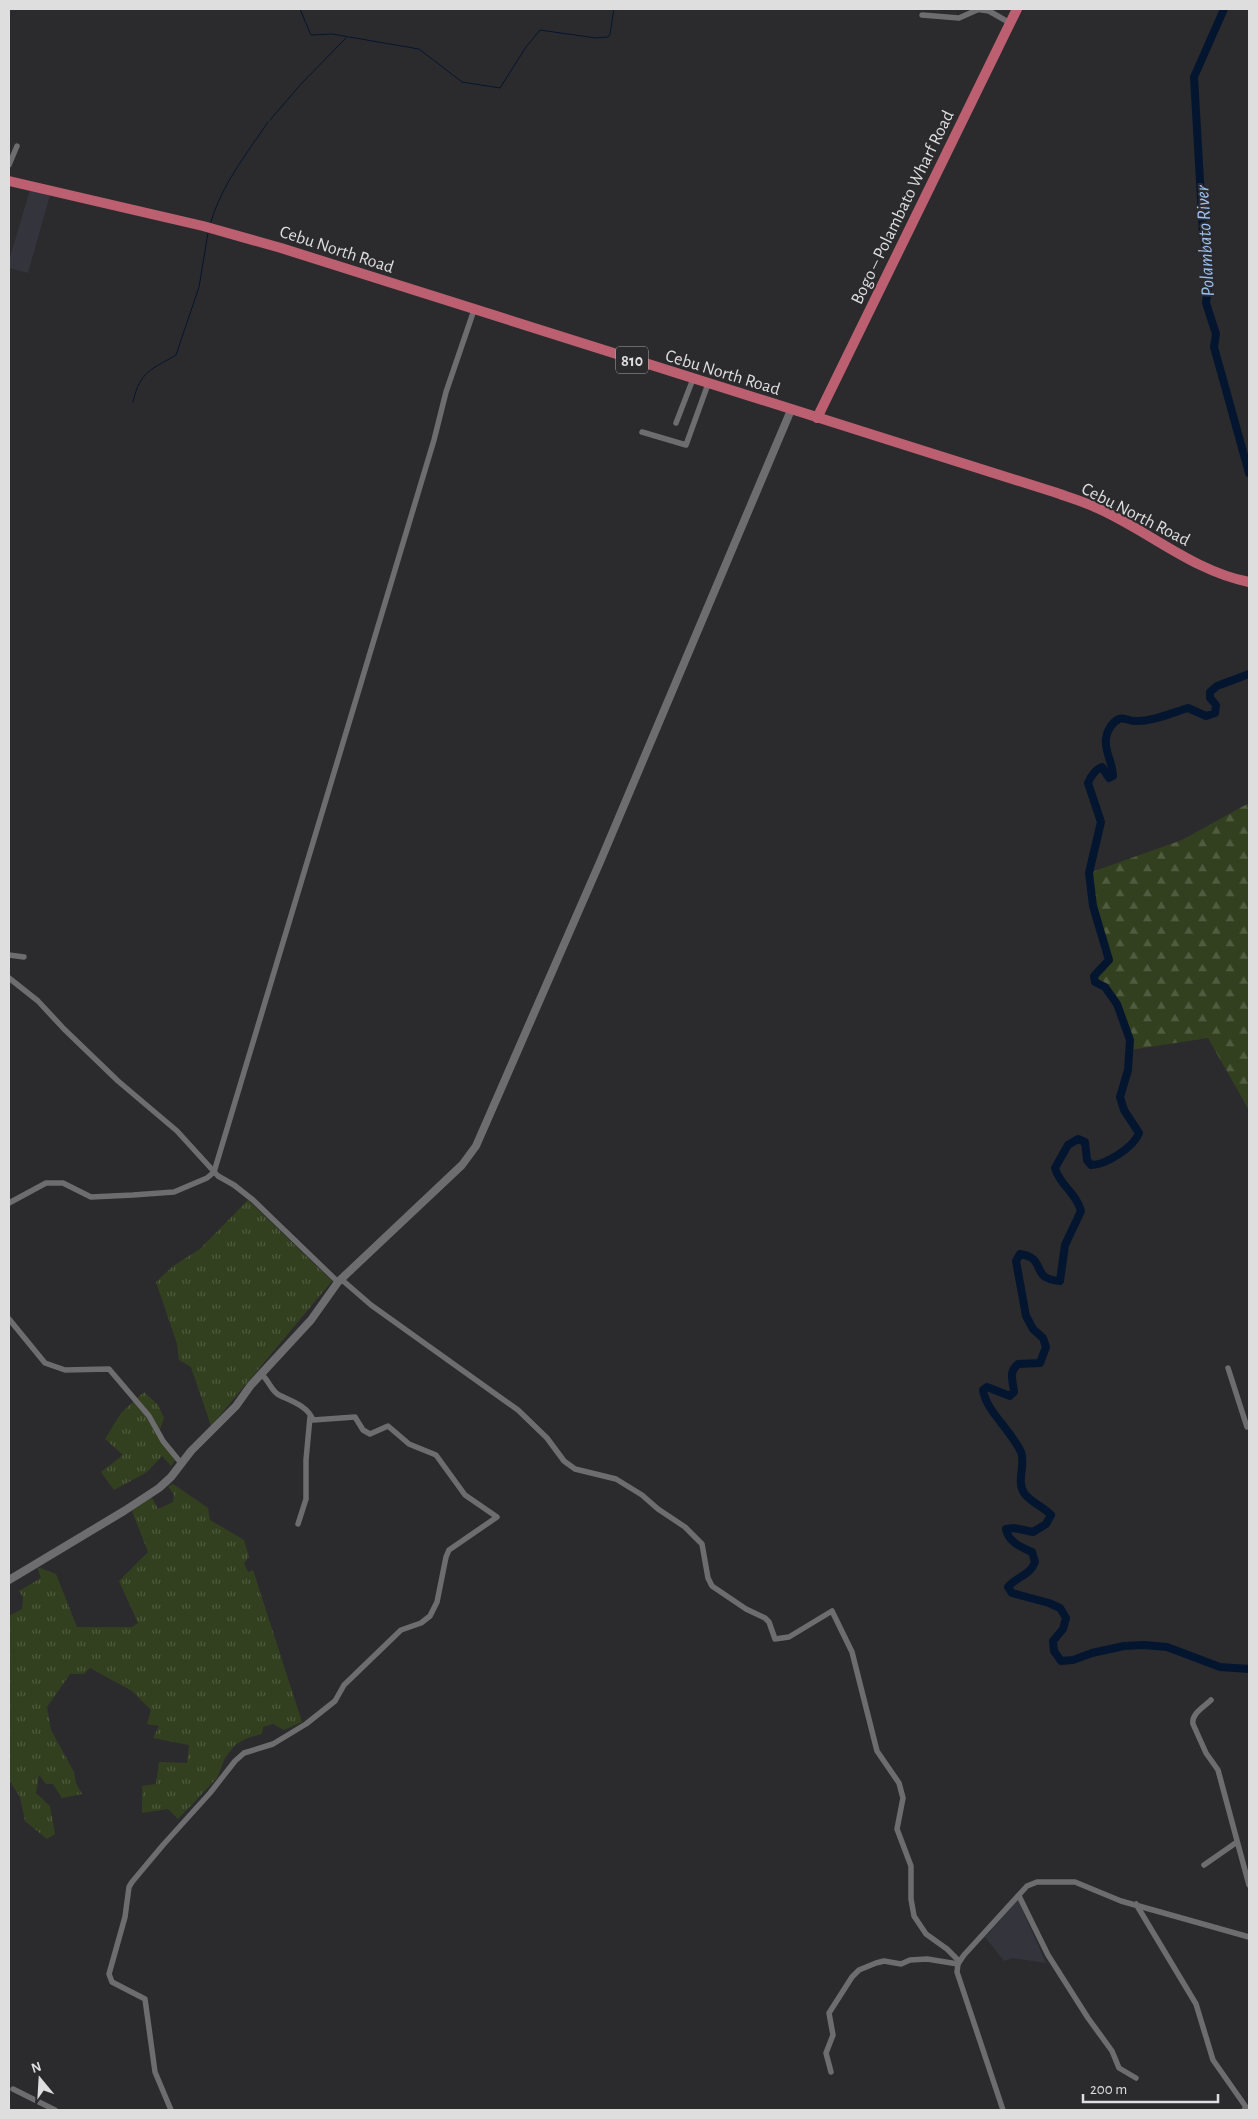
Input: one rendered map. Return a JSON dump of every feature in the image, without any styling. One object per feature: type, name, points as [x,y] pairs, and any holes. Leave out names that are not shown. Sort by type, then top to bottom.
[{"type":"highway","name":"Bogo – Polambato Wharf Road","points":[[817,418],[1016,9]]},
{"type":"highway","name":"Cebu North Road","points":[[9,181],[214,228],[281,248],[1089,504],[1208,570],[1246,581]]},
{"type":"street","points":[[922,15],[959,18],[976,9],[989,12],[1010,23]]},
{"type":"street","points":[[9,165],[17,146]]},
{"type":"street","points":[[9,1203],[46,1183],[63,1182],[91,1197],[133,1195],[174,1192],[207,1178],[214,1172],[434,440],[446,392],[474,310]]},
{"type":"street","points":[[676,423],[693,379]]},
{"type":"street","points":[[642,432],[686,445],[708,384]]},
{"type":"street","points":[[9,1580],[159,1488],[171,1477],[181,1463],[236,1406],[261,1374],[311,1320],[339,1280],[462,1165],[476,1146],[600,862],[791,410]]},
{"type":"street","points":[[9,955],[24,957]]},
{"type":"street","points":[[9,978],[38,1001],[118,1081],[177,1131],[214,1172],[253,1200],[339,1280],[518,1410],[548,1438],[564,1462],[575,1469],[616,1479],[642,1494],[658,1509],[685,1527],[702,1544],[708,1578],[712,1586],[746,1609],[765,1618],[769,1622],[775,1639],[788,1637],[832,1611],[852,1652],[877,1751],[899,1783],[903,1798],[897,1829],[911,1866],[911,1899],[914,1916],[926,1934],[947,1949],[958,1963]]},
{"type":"street","points":[[9,1319],[45,1363],[65,1370],[109,1369],[149,1416],[163,1440],[181,1463]]},
{"type":"street","points":[[1228,1368],[1247,1427],[1249,1426]]},
{"type":"street","points":[[171,2110],[155,2072],[145,1999],[112,1982],[109,1974],[125,1918],[129,1887],[163,1844],[217,1785],[235,1761],[244,1753],[273,1744],[306,1724],[335,1701],[344,1685],[401,1630],[421,1623],[430,1616],[437,1602],[449,1550],[497,1517],[465,1495],[436,1455],[409,1444],[394,1429],[388,1426],[370,1434],[363,1430],[355,1417],[313,1420],[311,1415],[294,1402],[277,1394],[271,1384],[261,1374]]},
{"type":"street","points":[[298,1524],[306,1499],[306,1460],[311,1415]]},
{"type":"street","points":[[1211,1700],[1195,1715],[1192,1719],[1193,1724],[1206,1753],[1218,1770],[1249,1885]]},
{"type":"street","points":[[1204,1865],[1237,1842]]},
{"type":"street","points":[[1003,2110],[957,1978],[958,1963],[1032,1883],[1075,1882],[1121,1900],[1249,1937]]},
{"type":"street","points":[[1019,1896],[1048,1955],[1088,2018],[1112,2050],[1119,2068],[1136,2078]]},
{"type":"street","points":[[1136,1904],[1196,2004],[1213,2060],[1246,2109]]},
{"type":"street","points":[[831,2072],[826,2052],[832,2035],[829,2013],[852,1977],[859,1970],[884,1961],[901,1964],[910,1960],[928,1959],[958,1963]]},
{"type":"street","points":[[13,2090],[55,2110]]},
{"type":"shaded area","points":[[30,190],[50,195],[28,273],[9,268],[9,260]]},
{"type":"shaded area","points":[[1018,1900],[1046,1963],[1013,1958],[1004,1961],[985,1937]]},
{"type":"green space","points":[[1249,803],[1249,1110],[1208,1038],[1130,1050],[1128,1032],[1120,1012],[1109,994],[1095,982],[1094,976],[1109,960],[1093,906],[1089,873],[1182,840]]},
{"type":"green space","points":[[248,1200],[332,1281],[211,1426],[191,1367],[179,1360],[177,1344],[156,1282],[173,1266],[200,1249]]},
{"type":"green space","points":[[144,1392],[158,1405],[164,1418],[158,1435],[175,1460],[171,1466],[162,1456],[147,1472],[114,1490],[101,1472],[123,1455],[105,1439],[121,1413]]},
{"type":"green space","points":[[173,1484],[208,1508],[210,1520],[244,1540],[249,1557],[244,1563],[248,1572],[253,1570],[302,1722],[284,1730],[273,1724],[263,1727],[262,1734],[247,1738],[235,1745],[225,1758],[217,1778],[178,1819],[168,1809],[142,1813],[142,1786],[156,1784],[159,1762],[187,1763],[189,1745],[153,1738],[159,1726],[147,1724],[151,1710],[132,1691],[90,1668],[84,1674],[70,1674],[47,1707],[51,1730],[74,1772],[76,1783],[82,1794],[62,1798],[53,1784],[46,1784],[39,1775],[36,1793],[50,1806],[55,1834],[47,1839],[25,1821],[20,1797],[9,1780],[9,1616],[22,1609],[23,1597],[19,1591],[41,1578],[37,1567],[56,1574],[77,1627],[132,1627],[138,1623],[119,1581],[148,1552],[132,1511],[151,1496],[158,1509],[173,1502],[174,1495],[168,1486]]},
{"type":"waterway","points":[[300,9],[311,35],[332,34],[419,49],[462,82],[500,88],[526,47],[540,30],[596,38],[608,37],[614,9]]},
{"type":"waterway","name":"Polambato River","points":[[1224,9],[1194,77],[1203,233],[1206,248],[1208,287],[1206,303],[1216,334],[1214,347],[1249,473]]},
{"type":"waterway","points":[[270,120],[301,84],[346,38]]},
{"type":"waterway","points":[[211,222],[215,209],[228,183],[268,122]]},
{"type":"waterway","points":[[133,402],[143,377],[153,368],[176,355],[199,287],[208,233]]},
{"type":"waterway","name":"Polambato River","points":[[1249,674],[1217,686],[1210,692],[1210,698],[1216,705],[1215,713],[1206,716],[1188,708],[1148,720],[1134,721],[1123,718],[1116,720],[1107,732],[1106,738],[1106,748],[1113,776],[1109,778],[1102,767],[1090,778],[1088,783],[1101,822],[1089,873],[1093,906],[1109,960],[1094,976],[1095,982],[1105,987],[1117,1004],[1130,1040],[1128,1070],[1120,1097],[1124,1110],[1139,1133],[1132,1144],[1126,1149],[1111,1159],[1097,1164],[1091,1165],[1087,1160],[1085,1142],[1078,1139],[1068,1145],[1055,1168],[1060,1180],[1076,1199],[1081,1211],[1065,1245],[1060,1281],[1051,1279],[1041,1273],[1034,1260],[1028,1256],[1020,1254],[1016,1261],[1026,1316],[1033,1329],[1043,1338],[1046,1347],[1040,1363],[1018,1364],[1015,1367],[1012,1377],[1014,1392],[1010,1396],[987,1387],[983,1390],[989,1405],[1021,1452],[1021,1483],[1024,1493],[1051,1515],[1046,1524],[1033,1532],[1014,1528],[1006,1529],[1012,1541],[1032,1552],[1035,1562],[1027,1573],[1008,1587],[1012,1593],[1060,1608],[1066,1618],[1063,1629],[1053,1641],[1054,1651],[1061,1661],[1073,1660],[1092,1653],[1124,1646],[1144,1645],[1167,1647],[1220,1667],[1249,1669]]}]
